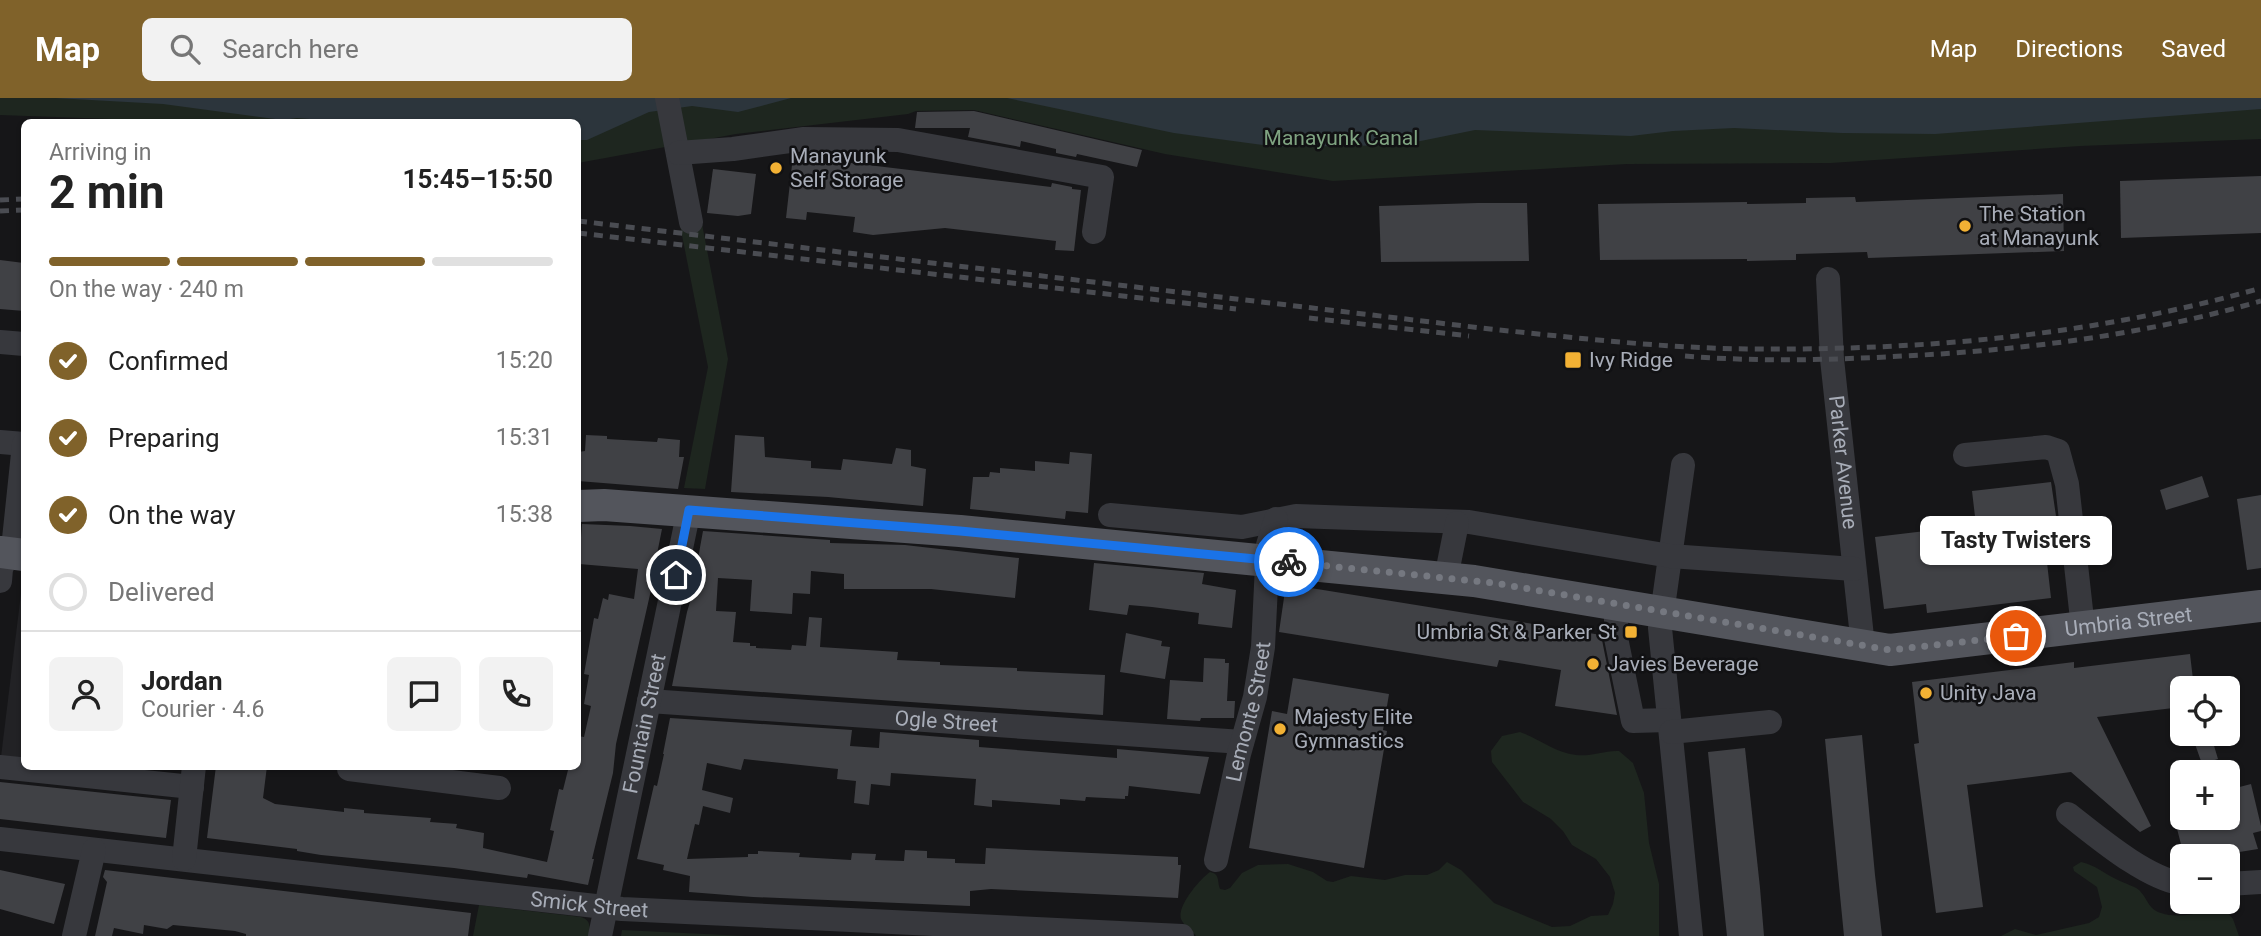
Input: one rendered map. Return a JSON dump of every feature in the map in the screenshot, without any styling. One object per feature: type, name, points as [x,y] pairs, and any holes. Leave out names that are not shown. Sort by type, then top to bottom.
[{"type":"main road","name":"Umbria Street","points":[[581,506],[689,510],[847,522],[1494,583],[1890,650],[2259,611]]},
{"type":"street","points":[[667,98],[691,222]]},
{"type":"street","points":[[680,163],[733,149],[804,139],[898,139],[1102,177],[1094,232]]},
{"type":"street","name":"Parker Avenue","points":[[1828,279],[1832,359],[1863,646]]},
{"type":"street","points":[[0,342],[21,344]]},
{"type":"street","points":[[0,442],[21,444]]},
{"type":"street","points":[[1965,456],[2046,447],[2058,451],[2067,484],[2083,628]]},
{"type":"street","points":[[1683,465],[1662,612],[1661,639],[1692,936]]},
{"type":"street","points":[[8,561],[14,539],[21,472]]},
{"type":"street","name":"Fountain Street","points":[[600,936],[689,510]]},
{"type":"street","points":[[1110,515],[1242,527],[1276,519],[1310,516],[1480,524],[1670,556],[1854,569]]},
{"type":"street","name":"Lemonte Street","points":[[1216,860],[1242,742],[1255,697],[1263,630],[1267,560],[1270,535],[1276,519]]},
{"type":"street","points":[[1446,578],[1457,523]]},
{"type":"street","points":[[1616,604],[1616,638],[1633,721],[1670,726],[1770,722]]},
{"type":"street","name":"Ogle Street","points":[[649,701],[1242,742]]},
{"type":"street","points":[[0,767],[21,768]]},
{"type":"street","points":[[58,770],[193,777],[184,859]]},
{"type":"street","points":[[362,770],[455,777],[499,788]]},
{"type":"street","points":[[2068,814],[2142,866],[2170,881]]},
{"type":"street","name":"Smick Street","points":[[0,839],[605,908],[1182,936]]},
{"type":"street","points":[[74,936],[94,850]]},
{"type":"street","points":[[2240,883],[2261,882]]},
{"type":"shaded area","points":[[55,98],[791,98],[738,112],[692,106],[649,112],[587,140],[581,140],[581,119],[276,119],[163,104]]},
{"type":"shaded area","points":[[1007,98],[2261,98],[2261,109],[1935,134],[1734,128],[1631,136],[1475,130],[1401,145],[1277,147],[1174,133]]},
{"type":"shaded area","points":[[21,593],[21,760],[1,757]]},
{"type":"green space","name":"Manayunk Canal","points":[[0,98],[2261,98],[2261,139],[2080,146],[1831,163],[1627,164],[1333,181],[1165,154],[974,110],[916,111],[736,134],[581,162],[581,119],[111,119],[0,115]]},
{"type":"green space","points":[[679,220],[702,224],[728,359],[705,489],[684,488],[708,367]]},
{"type":"green space","points":[[1520,732],[1568,754],[1587,755],[1619,751],[1633,763],[1644,793],[1649,843],[1659,884],[1659,936],[1196,936],[1182,922],[1182,907],[1195,887],[1210,872],[1217,876],[1220,889],[1225,890],[1230,888],[1242,873],[1258,865],[1288,864],[1333,882],[1351,876],[1385,880],[1405,875],[1427,875],[1439,870],[1447,862],[1461,870],[1494,903],[1552,927],[1570,926],[1591,916],[1608,915],[1615,893],[1610,877],[1596,859],[1572,845],[1551,819],[1523,802],[1492,762],[1491,751],[1502,736]]},
{"type":"green space","points":[[2081,862],[2091,865],[2137,889],[2151,906],[2161,913],[2229,914],[2239,936],[2001,936],[2015,929],[2036,935],[2089,923],[2099,917],[2102,907],[2097,887],[2074,871],[2073,867]]},
{"type":"green space","points":[[479,905],[581,917],[588,922],[589,936],[473,936]]},
{"type":"green space","points":[[622,930],[746,936],[621,936]]},
{"type":"building","points":[[974,111],[1142,150],[1137,167],[1077,154],[1076,157],[1056,153],[1056,149],[1021,141],[1020,147],[968,137],[970,128],[915,128],[917,112]]},
{"type":"building","points":[[793,156],[1051,187],[1052,183],[1081,190],[1074,251],[1055,250],[1056,241],[945,228],[873,235],[853,232],[855,217],[807,212],[806,220],[786,218]]},
{"type":"building","points":[[713,169],[756,174],[751,214],[738,216],[707,213]]},
{"type":"building","name":"The Station at Manayunk","points":[[2261,176],[2261,233],[2121,238],[2120,181]]},
{"type":"building","points":[[2063,194],[2064,251],[1868,258],[1867,252],[1796,254],[1796,260],[1747,261],[1600,260],[1598,204],[1806,203],[1806,198],[1855,197],[1856,202]]},
{"type":"building","points":[[1527,203],[1529,261],[1381,262],[1379,206]]},
{"type":"building","points":[[0,260],[21,263],[21,311],[0,309]]},
{"type":"building","points":[[586,435],[657,442],[658,438],[680,440],[679,457],[684,457],[678,489],[581,481],[581,452],[585,451]]},
{"type":"building","points":[[735,435],[764,437],[765,457],[811,461],[811,468],[841,470],[843,459],[892,464],[896,448],[911,450],[911,466],[926,469],[923,506],[731,492]]},
{"type":"building","points":[[1070,452],[1092,454],[1088,513],[1066,511],[1065,519],[970,509],[973,477],[989,477],[990,472],[1000,473],[1000,468],[1035,471],[1035,461],[1069,464]]},
{"type":"building","points":[[2202,476],[2209,497],[2166,510],[2160,490]]},
{"type":"building","points":[[2051,482],[2056,516],[2042,518],[2051,598],[1927,613],[1926,604],[1884,609],[1875,537],[1976,525],[1972,491]]},
{"type":"building","points":[[2261,495],[2261,568],[2247,570],[2237,499]]},
{"type":"building","points":[[582,524],[662,529],[657,554],[659,555],[616,744],[613,773],[588,885],[528,874],[527,878],[321,855],[297,849],[207,838],[216,770],[266,770],[263,798],[275,804],[344,812],[344,808],[364,810],[364,813],[431,818],[430,822],[457,824],[456,828],[484,833],[483,848],[547,862],[554,831],[550,830],[559,789],[563,790],[568,770],[581,770],[581,736],[584,737],[591,706],[584,704],[589,675],[584,674],[594,618],[598,619],[603,598],[608,600],[609,594],[634,599],[638,569],[581,564]]},
{"type":"building","points":[[703,531],[830,540],[830,543],[905,545],[1019,558],[1015,598],[931,589],[844,589],[844,574],[811,571],[810,594],[793,593],[792,614],[750,611],[752,580],[718,578],[716,611],[736,612],[733,642],[750,643],[750,646],[756,648],[791,650],[792,645],[806,646],[809,617],[822,618],[820,647],[898,652],[897,660],[940,662],[940,665],[1105,675],[1103,715],[672,686],[687,612],[698,575],[695,575]]},
{"type":"building","points":[[1094,563],[1204,573],[1202,584],[1236,590],[1232,628],[1198,624],[1199,613],[1152,607],[1129,605],[1127,615],[1089,610]]},
{"type":"building","points":[[1286,584],[1601,635],[1617,715],[1555,706],[1561,670],[1499,660],[1497,667],[1279,632]]},
{"type":"building","points":[[1126,633],[1162,641],[1161,646],[1170,647],[1165,679],[1120,672]]},
{"type":"building","points":[[2190,654],[2193,676],[2170,676],[2170,708],[2097,717],[2151,826],[2140,832],[2071,772],[1967,785],[1983,907],[1936,913],[1914,744],[1919,743],[1912,682],[2074,662],[2074,668]]},
{"type":"building","points":[[1204,658],[1225,659],[1225,663],[1229,663],[1227,701],[1235,701],[1234,718],[1201,718],[1200,721],[1167,719],[1170,680],[1203,682]]},
{"type":"building","points":[[1293,678],[1389,694],[1383,730],[1387,731],[1364,868],[1249,848],[1272,711],[1287,714]]},
{"type":"building","points":[[670,718],[852,730],[850,746],[879,748],[880,732],[979,740],[979,747],[1117,758],[1117,749],[1209,757],[1200,794],[1129,786],[1125,799],[1060,799],[1060,805],[992,800],[992,807],[974,805],[976,779],[891,773],[890,786],[871,784],[869,805],[854,803],[856,781],[837,779],[838,769],[744,759],[741,770],[707,763],[702,790],[733,798],[730,813],[703,806],[699,825],[695,824],[687,859],[748,857],[748,854],[758,854],[758,851],[851,860],[852,853],[876,854],[875,860],[904,861],[905,850],[927,851],[927,858],[955,859],[955,863],[985,864],[986,848],[1178,857],[1178,865],[1181,865],[1178,898],[991,889],[970,891],[970,906],[753,897],[689,892],[690,876],[663,870],[664,865],[637,859],[654,785],[657,786]]},
{"type":"building","points":[[1862,735],[1882,936],[1844,936],[1825,739]]},
{"type":"building","points":[[2196,746],[2214,746],[2218,759],[2201,760]]},
{"type":"building","points":[[1745,748],[1764,936],[1727,936],[1708,752]]},
{"type":"building","points":[[0,782],[171,800],[166,838],[0,819]]},
{"type":"building","points":[[2251,784],[2261,826],[2261,831],[2253,833],[2258,849],[2240,852],[2240,844],[2181,844],[2177,830],[2240,830],[2240,787]]},
{"type":"building","points":[[0,870],[65,884],[54,924],[0,909]]},
{"type":"building","points":[[105,870],[471,913],[468,936],[246,936],[235,931],[173,925],[167,929],[144,925],[143,934],[114,928],[112,936],[95,936],[107,882],[103,877]]},
{"type":"railway","points":[[0,200],[21,199]]},
{"type":"railway","points":[[0,211],[21,210]]},
{"type":"railway","points":[[581,221],[1490,329],[1725,349],[1823,349],[1949,343],[2012,336],[2137,318],[2261,288]]},
{"type":"railway","points":[[581,233],[1236,309]]},
{"type":"railway","points":[[1685,356],[1822,359],[1994,350],[2129,332],[2261,301]]},
{"type":"railway","points":[[1309,318],[1469,336]]},
{"type":"way so far","points":[[1289,562],[1494,583],[1890,650],[2016,636]]},
{"type":"place","name":"Manayunk Self Storage","points":[[776,168]]},
{"type":"place","name":"The Station at Manayunk","points":[[1965,226]]},
{"type":"place","name":"Ivy Ridge","points":[[1573,360]]},
{"type":"place","name":"Umbria St & Parker St","points":[[1631,632]]},
{"type":"place","name":"Tasty Twisters","points":[[2016,636]]},
{"type":"place","name":"Javies Beverage","points":[[1593,664]]},
{"type":"place","name":"Unity Java","points":[[1926,693]]},
{"type":"place","name":"Majesty Elite Gymnastics","points":[[1280,729]]},
{"type":"route","points":[[676,575],[689,510],[960,531],[1289,562]]}]
